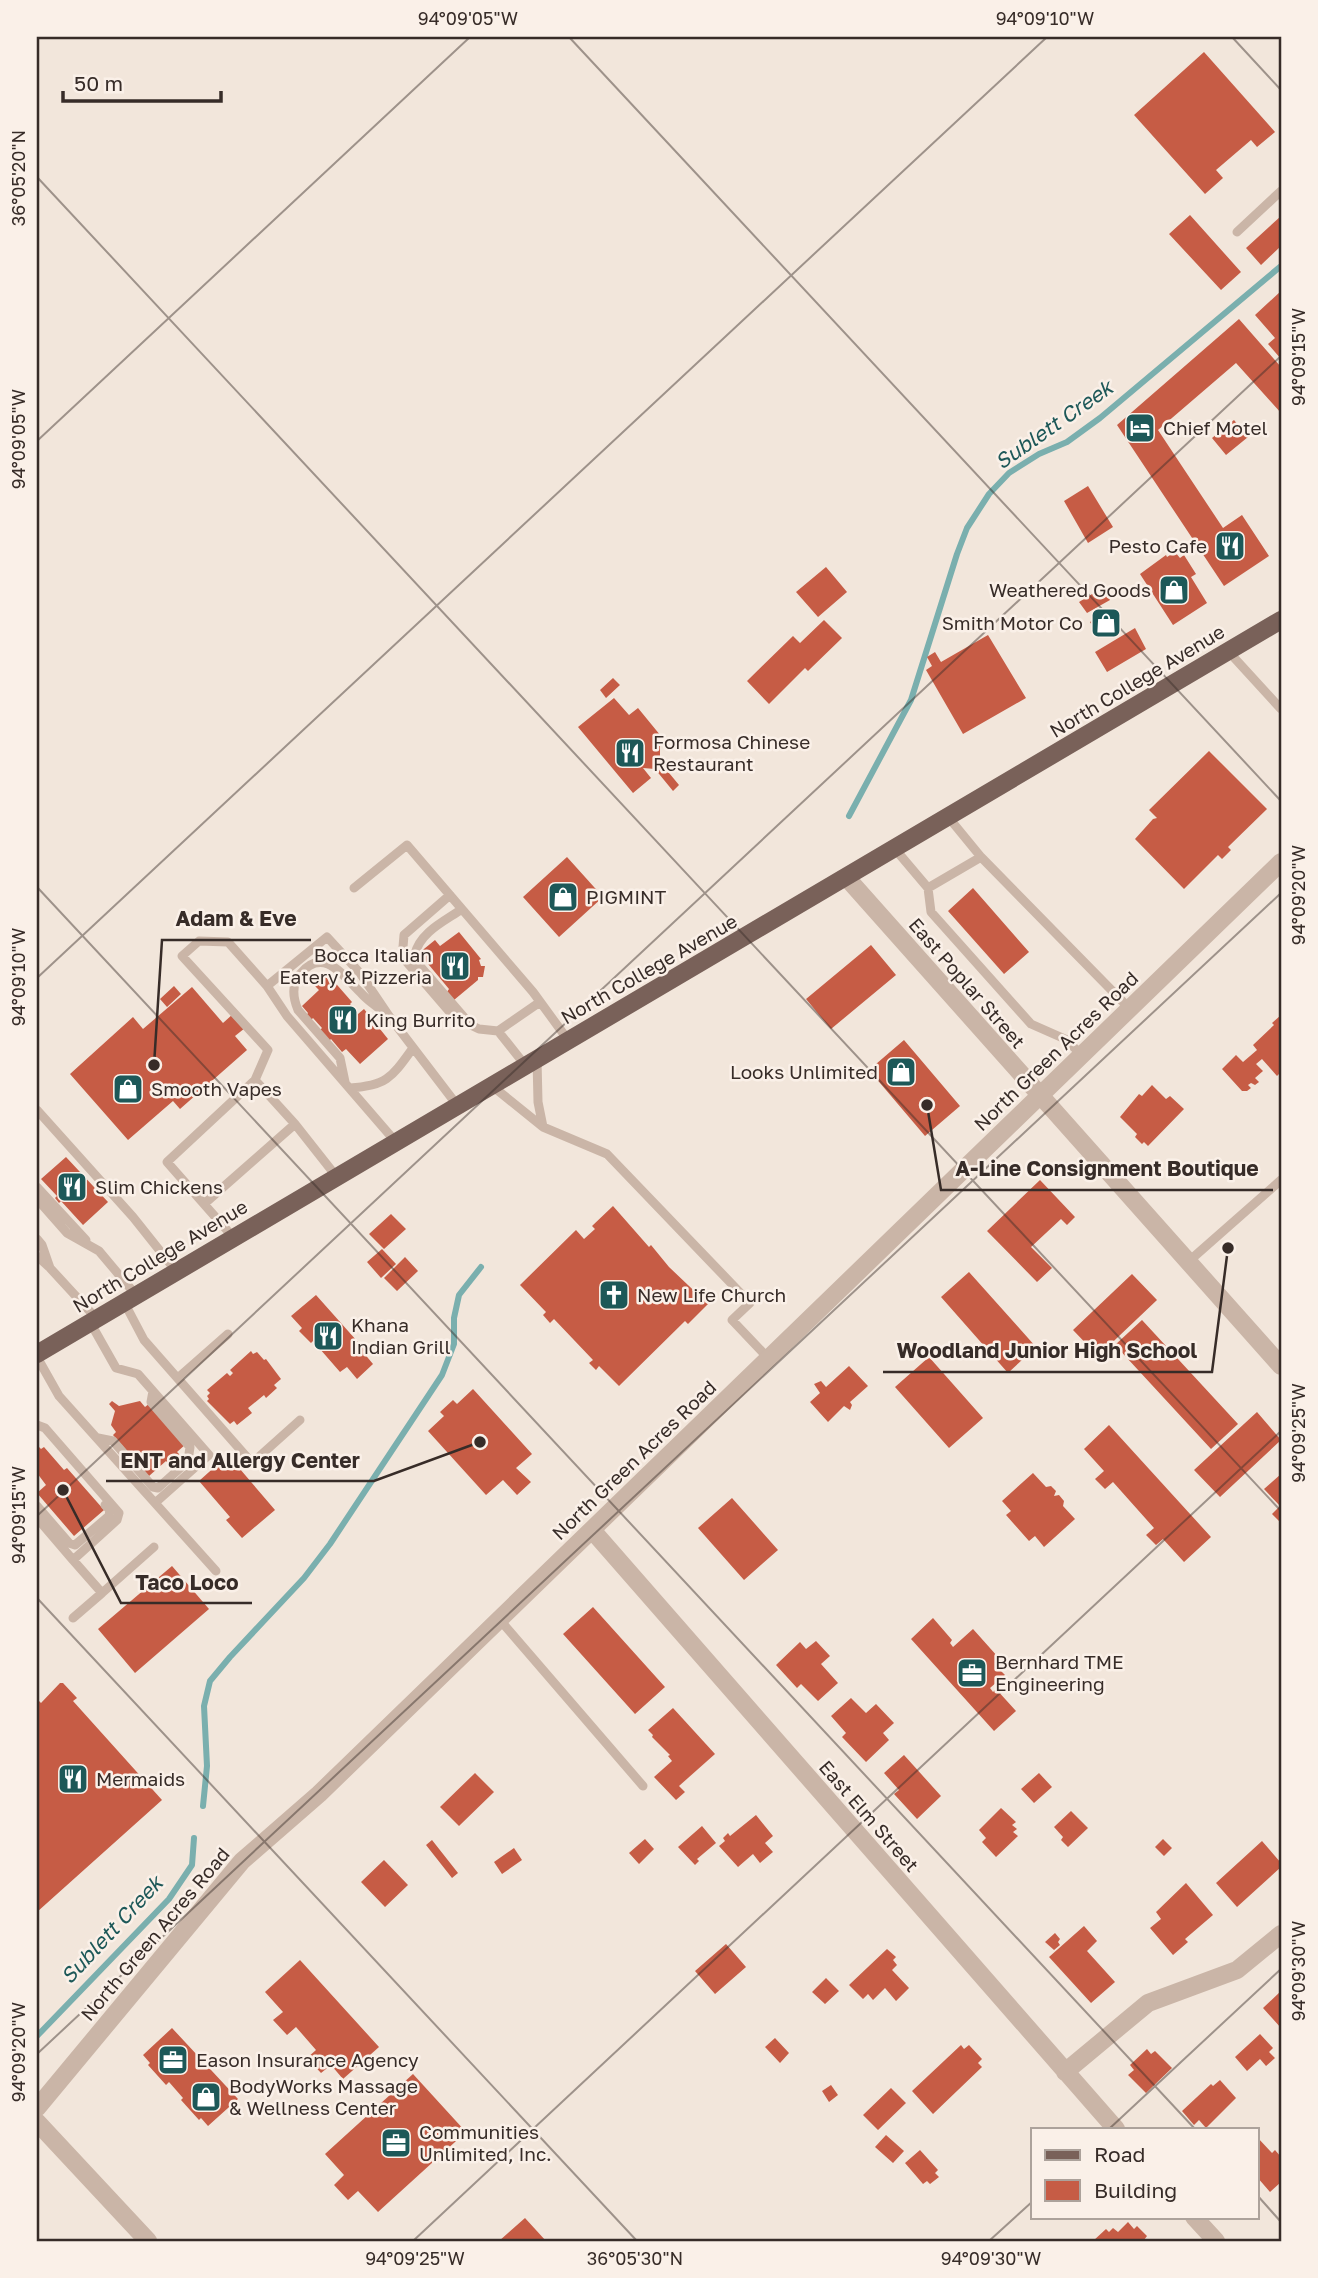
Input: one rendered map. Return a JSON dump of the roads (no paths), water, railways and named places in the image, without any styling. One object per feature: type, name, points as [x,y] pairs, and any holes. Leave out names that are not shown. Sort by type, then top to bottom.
[{"type":"main road","name":"North College Avenue","points":[[40,1351],[949,818],[1281,620]]},
{"type":"street","name":"North Green Acres Road","points":[[37,2108],[242,1861],[319,1794],[500,1620],[1281,862]]},
{"type":"street","name":"East Poplar Street","points":[[847,878],[1281,1366]]},
{"type":"street","name":"East Elm Street","points":[[592,1530],[1115,2128]]},
{"type":"street","points":[[1065,2072],[1148,2003],[1237,1970],[1281,1934]]},
{"type":"street","points":[[37,2122],[148,2241]]},
{"type":"street","points":[[1195,2218],[1216,2241]]},
{"type":"lane","points":[[1237,232],[1281,191]]},
{"type":"lane","points":[[1228,651],[1281,709]]},
{"type":"lane","points":[[949,818],[981,857],[1130,1009]]},
{"type":"lane","points":[[354,888],[407,845],[540,1002],[568,1040]]},
{"type":"lane","points":[[895,849],[928,888],[931,912],[1031,1024],[1065,1039],[1082,1055]]},
{"type":"lane","points":[[928,888],[981,857]]},
{"type":"lane","points":[[450,895],[404,935],[405,960],[454,1017],[480,1030],[498,1031],[540,1002]]},
{"type":"lane","points":[[462,909],[427,933],[419,942],[415,954],[419,965],[471,1025]]},
{"type":"lane","points":[[267,986],[327,937],[360,973],[388,1016],[457,1105]]},
{"type":"lane","points":[[233,1237],[167,1162],[255,1080],[268,1050],[182,956],[199,941],[228,942],[267,986],[287,1016],[395,1141]]},
{"type":"lane","points":[[348,1085],[340,1058],[298,1010],[294,1000],[296,979],[307,967],[329,964],[337,968],[361,994],[388,1016]]},
{"type":"lane","points":[[498,1031],[531,1062],[543,1127]]},
{"type":"lane","points":[[348,1085],[373,1087],[382,1082],[413,1048]]},
{"type":"lane","points":[[255,1080],[295,1124],[336,1176]]},
{"type":"lane","points":[[491,1085],[543,1127],[607,1154],[750,1303],[732,1320],[769,1359]]},
{"type":"lane","points":[[37,1110],[133,1217],[176,1271]]},
{"type":"lane","points":[[204,1204],[295,1124]]},
{"type":"lane","points":[[1188,1262],[1281,1180]]},
{"type":"lane","points":[[37,1187],[78,1233],[99,1251],[130,1298],[144,1340],[252,1463],[300,1420]]},
{"type":"lane","points":[[37,1199],[67,1233],[99,1251]]},
{"type":"lane","points":[[37,1239],[42,1245],[50,1268]]},
{"type":"lane","points":[[37,1256],[93,1320],[116,1368],[138,1374],[209,1455],[155,1503]]},
{"type":"lane","points":[[177,1378],[228,1334]]},
{"type":"lane","points":[[40,1351],[59,1396],[216,1571]]},
{"type":"lane","points":[[96,1437],[113,1441],[153,1487],[158,1488],[188,1461],[190,1447],[151,1402],[153,1391]]},
{"type":"lane","points":[[37,1425],[45,1428],[119,1513],[117,1520],[73,1560]]},
{"type":"lane","points":[[37,1506],[69,1543],[75,1545],[109,1516],[110,1510],[79,1475],[78,1465]]},
{"type":"lane","points":[[37,1518],[102,1593]]},
{"type":"lane","points":[[73,1618],[154,1547]]},
{"type":"lane","points":[[500,1620],[643,1786]]},
{"type":"waterway","name":"Sublett Creek","points":[[849,816],[911,700],[957,554],[967,528],[989,494],[1009,473],[1039,454],[1067,442],[1100,418],[1281,266]]},
{"type":"waterway","name":"Sublett Creek","points":[[203,1806],[207,1766],[204,1706],[210,1681],[304,1578],[330,1544],[442,1375],[454,1344],[454,1318],[459,1295],[481,1267]]},
{"type":"waterway","name":"Sublett Creek","points":[[37,2036],[169,1899],[192,1865],[194,1838]]},
{"type":"place","name":"Chief Motel","points":[[1140,428]]},
{"type":"place","name":"Pesto Cafe","points":[[1230,546]]},
{"type":"place","name":"Weathered Goods","points":[[1174,590]]},
{"type":"place","name":"Smith Motor Co","points":[[1106,623]]},
{"type":"place","name":"Formosa Chinese Restaurant","points":[[630,753]]},
{"type":"place","name":"PIGMINT","points":[[563,897]]},
{"type":"place","name":"Bocca Italian Eatery & Pizzeria","points":[[455,966]]},
{"type":"place","name":"King Burrito","points":[[343,1020]]},
{"type":"place","name":"Adam & Eve","points":[[154,1065]]},
{"type":"place","name":"Looks Unlimited","points":[[901,1072]]},
{"type":"place","name":"Smooth Vapes","points":[[128,1089]]},
{"type":"place","name":"A-Line Consignment Boutique","points":[[927,1105]]},
{"type":"place","name":"Slim Chickens","points":[[72,1187]]},
{"type":"place","name":"Woodland Junior High School","points":[[1228,1248]]},
{"type":"place","name":"New Life Church","points":[[614,1295]]},
{"type":"place","name":"Khana Indian Grill","points":[[328,1336]]},
{"type":"place","name":"ENT and Allergy Center","points":[[480,1442]]},
{"type":"place","name":"Taco Loco","points":[[63,1490]]},
{"type":"place","name":"Bernhard TME Engineering","points":[[972,1673]]},
{"type":"place","name":"Mermaids","points":[[73,1779]]},
{"type":"place","name":"Eason Insurance Agency","points":[[173,2060]]},
{"type":"place","name":"BodyWorks Massage & Wellness Center","points":[[206,2097]]},
{"type":"place","name":"Communities Unlimited, Inc.","points":[[396,2143]]}]
